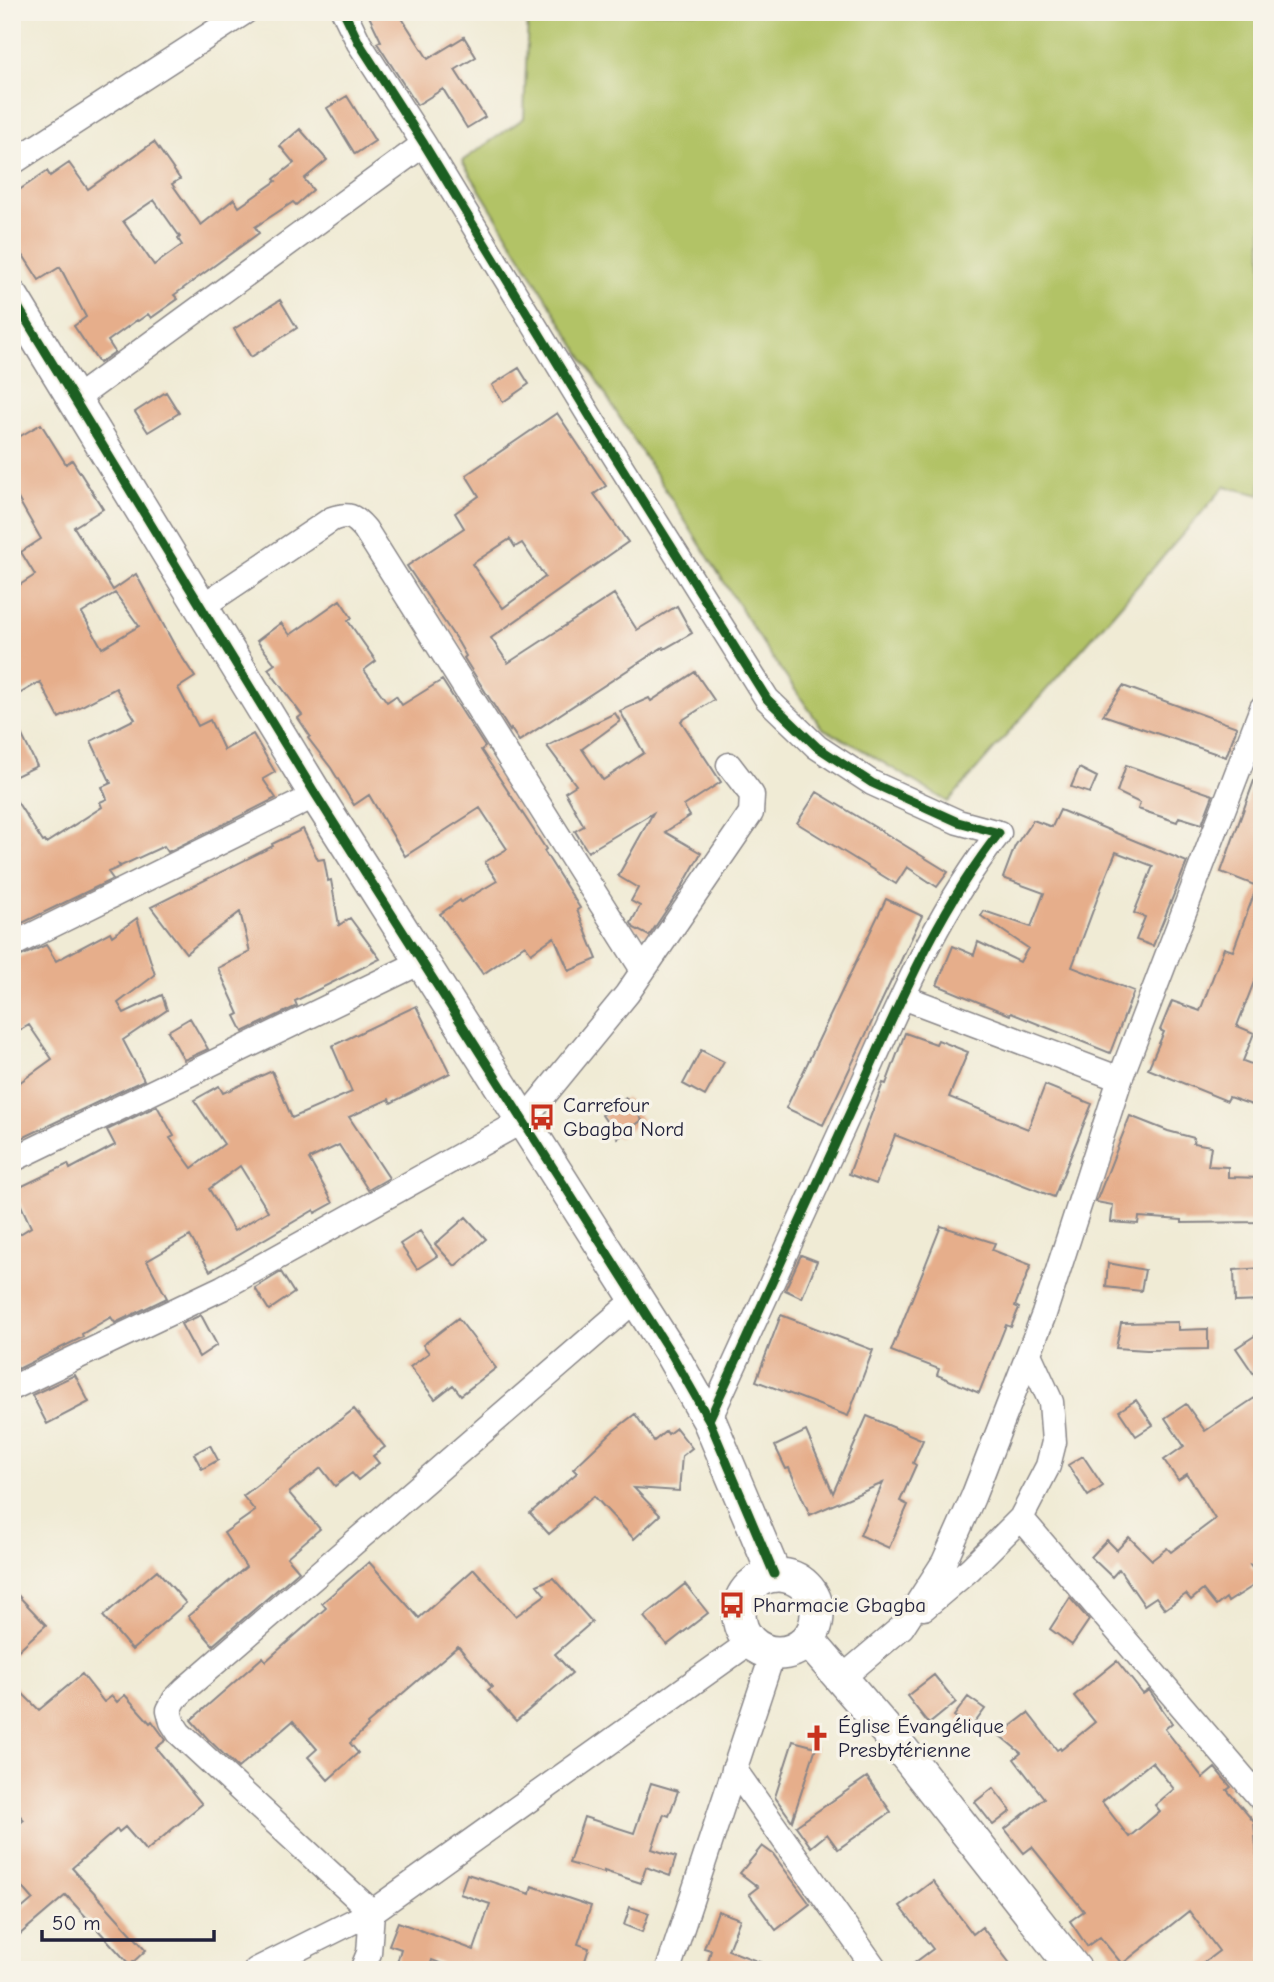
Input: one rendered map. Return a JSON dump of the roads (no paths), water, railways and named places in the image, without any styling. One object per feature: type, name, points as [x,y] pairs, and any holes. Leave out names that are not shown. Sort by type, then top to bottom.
[{"type":"street","points":[[12,163],[245,12]]},
{"type":"street","points":[[344,12],[359,43],[767,699],[817,747],[872,783],[958,822],[999,833],[974,864],[948,907],[903,997],[709,1419]]},
{"type":"street","points":[[74,400],[424,144]]},
{"type":"street","points":[[12,297],[316,796],[637,1298],[709,1419],[774,1574]]},
{"type":"street","points":[[201,607],[332,519],[351,515],[358,520],[643,970]]},
{"type":"street","points":[[902,1627],[944,1562],[974,1497],[1029,1354],[1120,1079],[1262,708]]},
{"type":"street","points":[[12,1388],[222,1288],[524,1120],[627,994],[751,813],[752,795],[729,765]]},
{"type":"street","points":[[12,945],[316,796]]},
{"type":"street","points":[[12,1160],[421,962]]},
{"type":"street","points":[[903,997],[1120,1079]]},
{"type":"street","points":[[372,1912],[179,1733],[169,1710],[185,1689],[637,1298]]},
{"type":"street","points":[[842,1678],[971,1569],[1021,1518],[1048,1466],[1054,1442],[1051,1402],[1029,1354]]},
{"type":"street","points":[[1021,1518],[1262,1800]]},
{"type":"street","points":[[774,1574],[800,1580],[810,1590],[818,1615],[808,1640],[786,1653],[762,1648],[743,1632],[739,1607],[743,1595],[751,1585],[774,1574]]},
{"type":"street","points":[[808,1640],[900,1748],[1075,1970]]},
{"type":"street","points":[[256,1970],[372,1912],[762,1648]]},
{"type":"street","points":[[668,1970],[734,1769],[762,1648]]},
{"type":"street","points":[[734,1769],[876,1970]]},
{"type":"street","points":[[362,1970],[369,1953],[372,1912]]},
{"type":"place","name":"Carrefour Gbagba Nord","points":[[542,1117]]},
{"type":"place","name":"Pharmacie Gbagba","points":[[732,1605]]},
{"type":"place","name":"Église Évangélique Presbytérienne","points":[[817,1738]]}]
